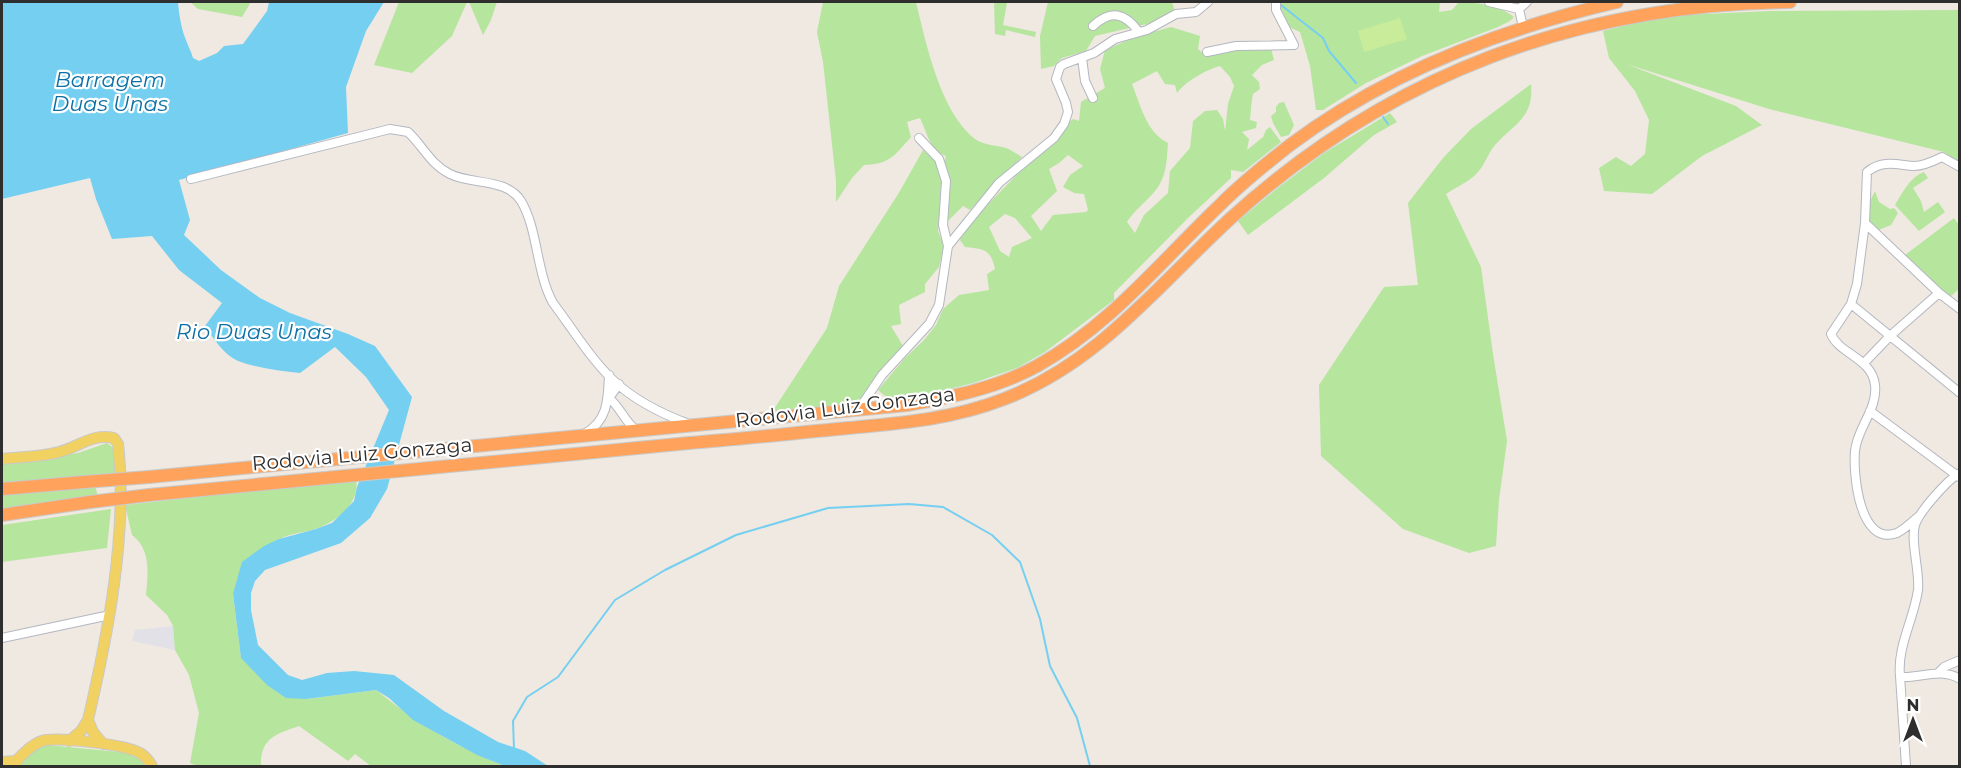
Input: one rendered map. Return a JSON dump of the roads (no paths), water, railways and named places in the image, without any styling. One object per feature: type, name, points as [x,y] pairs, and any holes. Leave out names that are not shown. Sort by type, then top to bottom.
[{"type":"highway","name":"Rodovia Luiz Gonzaga","points":[[2,489],[326,461],[907,405],[958,396],[1036,367],[1096,328],[1222,202],[1290,146],[1369,94],[1439,58],[1523,27],[1617,2]]},
{"type":"highway","name":"Rodovia Luiz Gonzaga","points":[[2,515],[90,502],[326,476],[884,426],[962,414],[1004,400],[1044,382],[1086,355],[1121,326],[1208,239],[1256,196],[1333,137],[1412,92],[1460,69],[1529,42],[1573,30],[1641,14],[1736,2],[1790,2]]},
{"type":"main road","points":[[2,459],[58,453],[101,436],[114,438],[118,444],[120,519],[110,615],[88,720],[69,741]]},
{"type":"main road","points":[[88,720],[93,732],[103,744]]},
{"type":"main road","points":[[2,762],[16,764],[28,749],[45,740],[103,744],[140,753],[152,766]]},
{"type":"street","points":[[948,246],[999,183],[1060,131],[1068,112],[1056,79],[1064,63],[1094,53],[1115,39],[1147,30],[1176,14],[1196,12],[1208,2]]},
{"type":"street","points":[[1207,52],[1236,46],[1294,45],[1275,10],[1276,2]]},
{"type":"street","points":[[1489,2],[1519,9]]},
{"type":"street","points":[[1519,9],[1527,2]]},
{"type":"street","points":[[1519,9],[1523,27]]},
{"type":"street","points":[[1093,26],[1105,16],[1120,15],[1135,26],[1139,32]]},
{"type":"street","points":[[1082,58],[1085,81],[1093,98]]},
{"type":"street","points":[[191,179],[390,129],[408,132],[435,165],[448,173],[506,187],[515,194],[522,202],[545,289],[553,303],[609,375],[619,384],[636,398],[668,416],[692,425]]},
{"type":"street","points":[[859,409],[882,375],[929,324],[939,305],[948,246],[943,225],[946,182],[939,159],[919,138]]},
{"type":"street","points":[[1870,411],[1958,475],[1919,516],[1896,533],[1887,534],[1877,531],[1864,516],[1856,486],[1855,449],[1860,430],[1870,411],[1875,384],[1864,363],[1836,341],[1831,334],[1851,304],[1857,284],[1865,223],[1868,172],[1871,168],[1890,163],[1920,165],[1942,157],[1959,167]]},
{"type":"street","points":[[1865,223],[1959,309]]},
{"type":"street","points":[[1864,363],[1890,336],[1939,293]]},
{"type":"street","points":[[1851,304],[1959,393]]},
{"type":"street","points":[[581,436],[595,429],[604,416],[609,398],[609,375]]},
{"type":"street","points":[[609,398],[619,384]]},
{"type":"street","points":[[609,398],[620,406],[626,423],[637,431]]},
{"type":"street","points":[[1906,766],[1900,673],[1903,642],[1918,592],[1914,528],[1919,516]]},
{"type":"street","points":[[2,638],[110,615]]},
{"type":"street","points":[[1939,672],[1959,660]]},
{"type":"street","points":[[1900,673],[1909,677],[1939,672],[1959,679]]},
{"type":"water","name":"Barragem Duas Unas","points":[[2,2],[178,2],[184,35],[193,58],[199,61],[217,53],[224,46],[243,44],[267,11],[269,2],[384,2],[366,31],[346,87],[348,133],[179,180],[190,220],[184,235],[221,270],[260,298],[290,313],[375,346],[412,397],[387,489],[370,518],[341,543],[265,570],[255,581],[251,593],[251,610],[258,645],[288,675],[302,680],[327,673],[354,671],[394,675],[444,711],[498,742],[525,751],[548,766],[505,766],[477,755],[413,720],[389,698],[376,690],[306,699],[286,698],[267,685],[241,658],[233,594],[242,562],[264,546],[279,539],[332,523],[354,501],[357,487],[389,410],[366,377],[335,347],[300,373],[253,366],[228,355],[205,326],[222,303],[179,270],[152,236],[112,239],[90,178],[2,199]]},
{"type":"waterway","points":[[1281,5],[1323,38],[1329,51],[1356,83]]},
{"type":"waterway","points":[[1383,117],[1388,124]]},
{"type":"waterway","points":[[514,749],[513,721],[527,697],[558,677],[615,600],[665,570],[736,535],[828,508],[909,504],[943,507],[992,535],[1020,562],[1040,619],[1050,666],[1077,718],[1090,766]]},
{"type":"water label","name":"Rio Duas Unas","points":[[254,331]]}]
